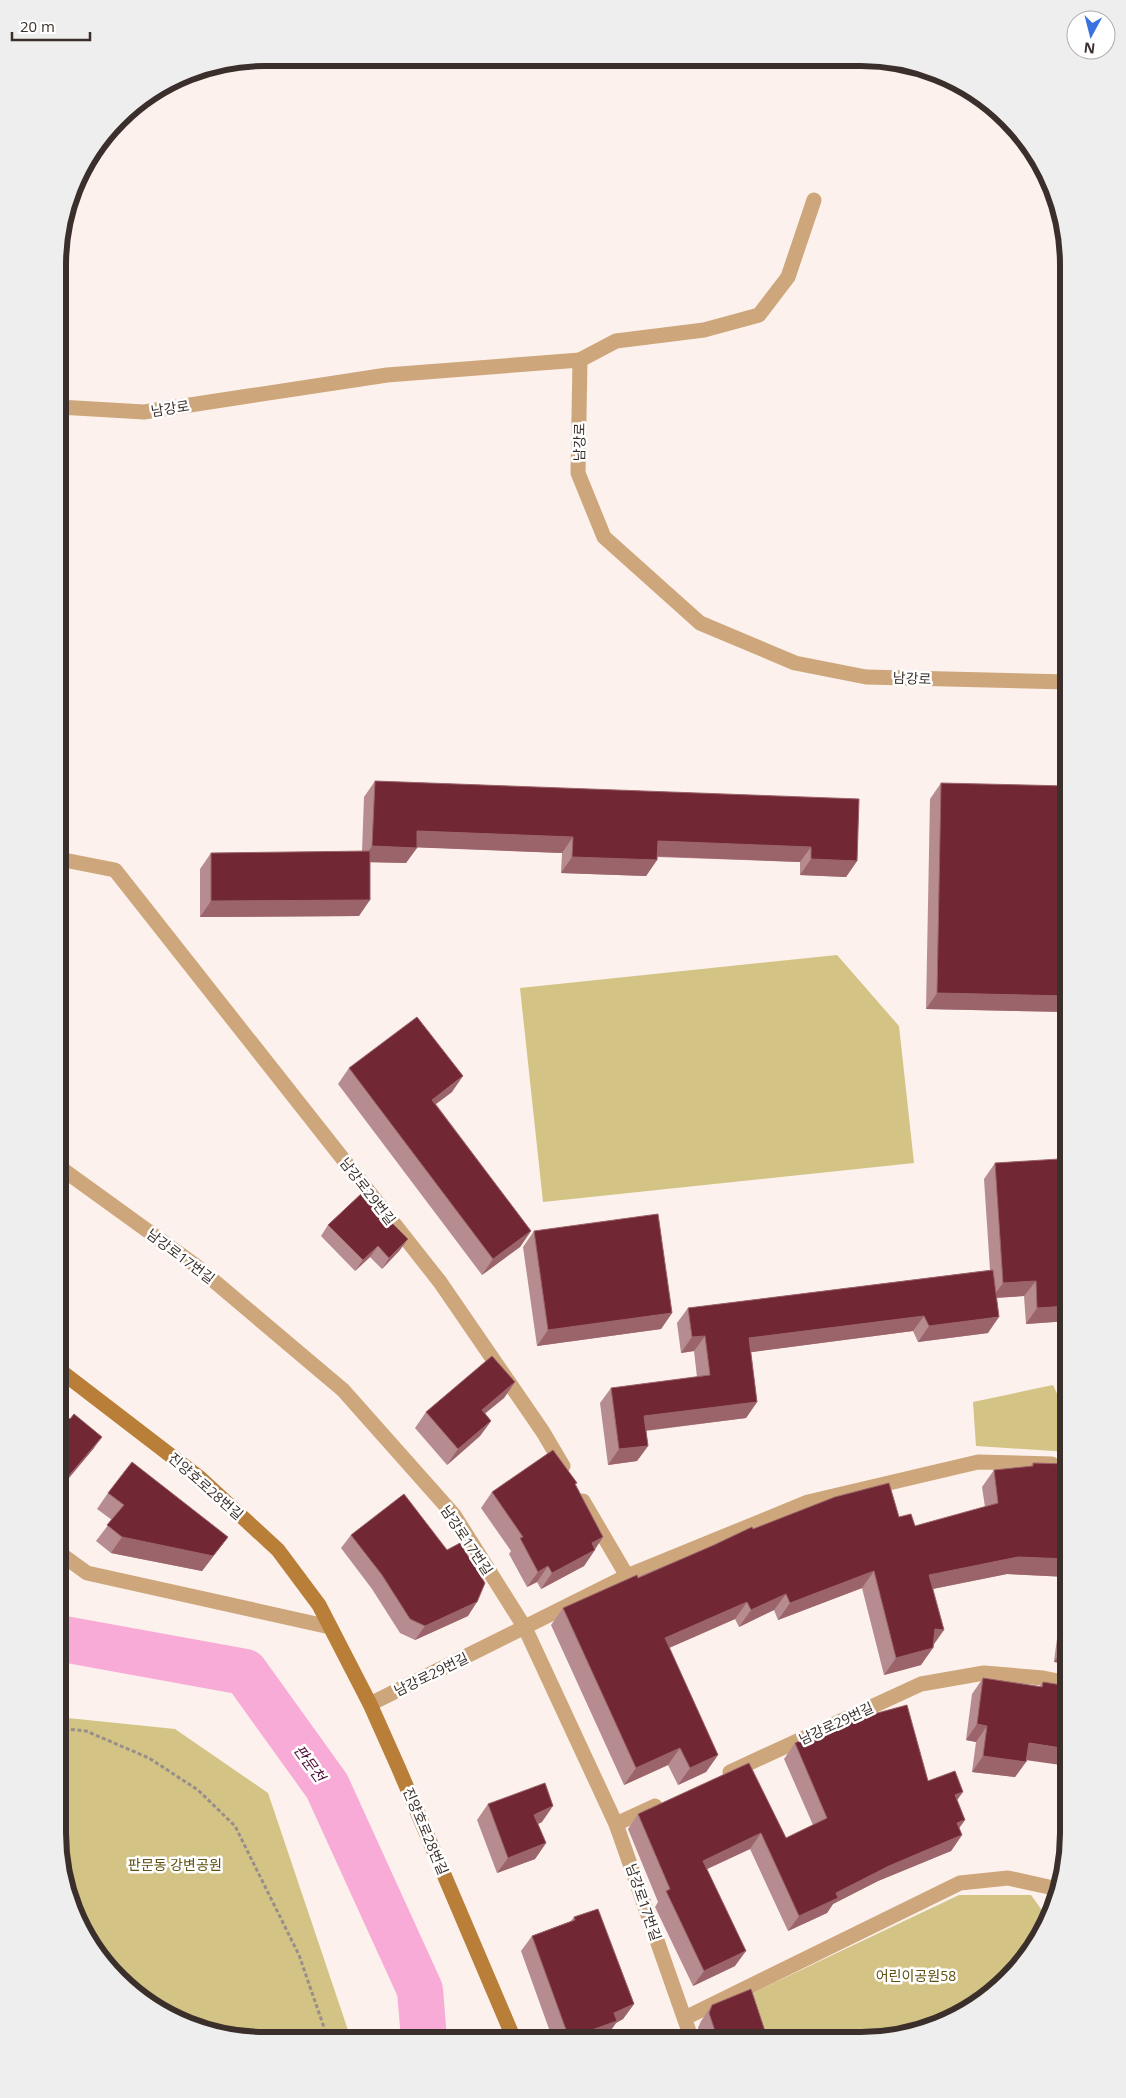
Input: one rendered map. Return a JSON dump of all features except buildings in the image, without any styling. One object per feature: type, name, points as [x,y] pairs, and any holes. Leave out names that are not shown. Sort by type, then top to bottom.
[{"type":"street","points":[[580,360],[616,341],[704,330],[759,315],[788,277],[814,200]]},
{"type":"street","name":"남강로","points":[[66,407],[144,412],[387,375],[580,360],[578,472],[604,537],[700,623],[794,663],[866,676],[1060,682]]},
{"type":"street","name":"남강로29번길","points":[[66,860],[115,870],[440,1282],[543,1432],[568,1475]]},
{"type":"street","name":"남강로17번길","points":[[66,1172],[195,1265],[343,1390],[454,1515],[525,1628],[616,1824],[689,2032]]},
{"type":"street","name":"진양호로28번길","points":[[66,1375],[200,1478],[278,1550],[319,1605],[370,1704],[511,2032]]},
{"type":"street","name":"남강로29번길","points":[[370,1704],[627,1576],[808,1502],[978,1462],[1060,1464]]},
{"type":"street","points":[[578,1492],[627,1576]]},
{"type":"street","points":[[66,1558],[87,1573],[330,1627]]},
{"type":"street","name":"남강로29번길","points":[[715,1779],[921,1684],[984,1673],[1043,1678],[1060,1681]]},
{"type":"street","points":[[616,1824],[670,1799]]},
{"type":"street","points":[[685,2018],[960,1883],[1008,1878],[1052,1888]]},
{"type":"path","points":[[66,1729],[86,1731],[149,1758],[198,1790],[235,1826],[299,1954],[326,2032]]},
{"type":"green space","points":[[837,955],[899,1026],[914,1163],[543,1202],[520,988]]},
{"type":"green space","points":[[1053,1385],[1060,1400],[1060,1451],[976,1446],[973,1402]]},
{"type":"green space","name":"판문동 강변공원","points":[[66,1718],[175,1729],[268,1793],[349,2032],[265,2032],[239,2030],[214,2025],[189,2017],[166,2005],[144,1991],[124,1974],[107,1954],[87,1921],[81,1909],[70,1872],[66,1833]]},
{"type":"green space","name":"어린이공원58","points":[[959,1895],[1031,1895],[1043,1912],[1019,1954],[1002,1974],[982,1991],[960,2005],[937,2017],[912,2025],[887,2030],[861,2032],[756,2032],[744,1997]]},
{"type":"waterway","name":"판문천","points":[[66,1639],[245,1672],[327,1786],[420,1990],[423,2032]]}]
